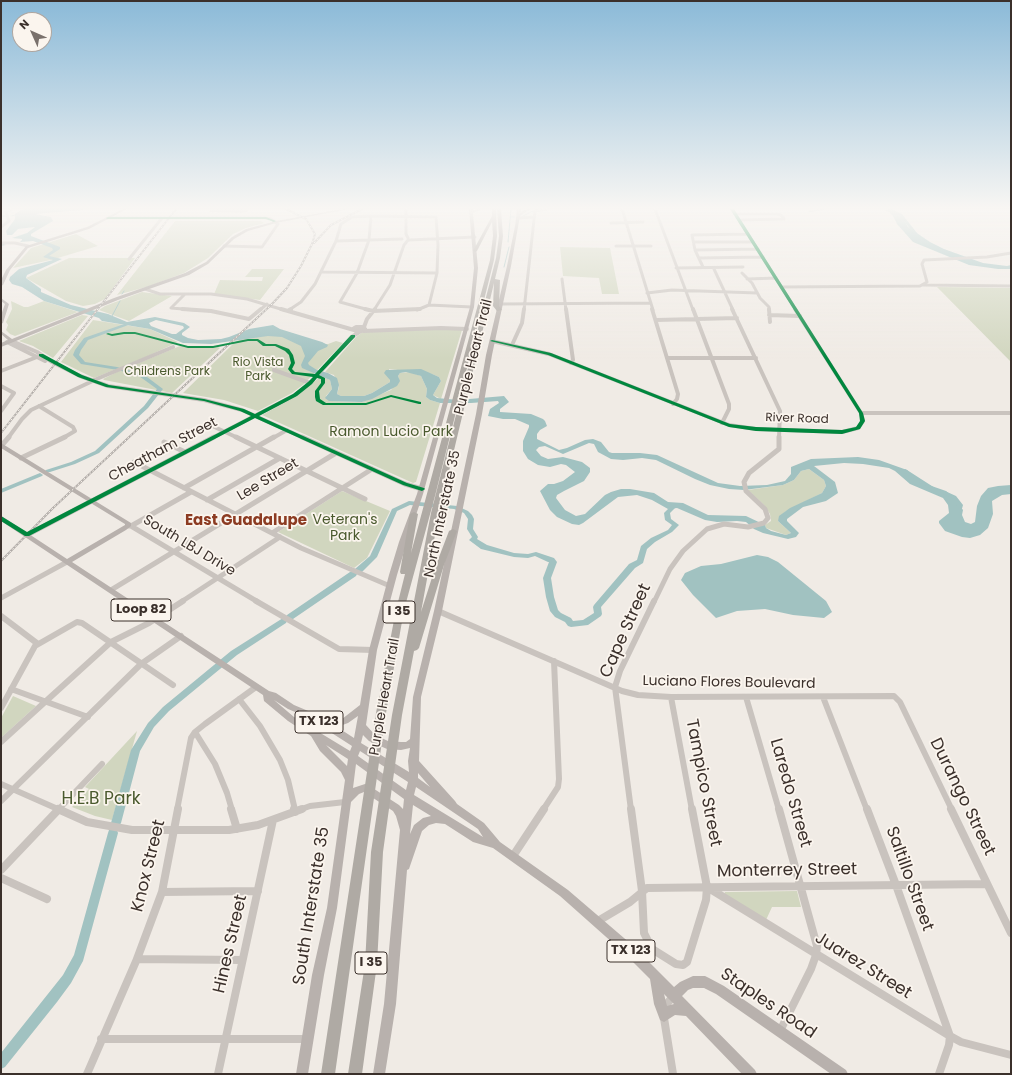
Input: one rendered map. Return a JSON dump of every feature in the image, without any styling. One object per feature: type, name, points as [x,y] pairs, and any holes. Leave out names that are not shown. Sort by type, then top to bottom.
[{"type":"highway","name":"Purple Heart Trail","points":[[355,1074],[371,964],[377,852],[402,685],[431,513],[453,408],[492,259]]},
{"type":"highway","name":"Purple Heart Trail","points":[[435,496],[462,409],[497,259]]},
{"type":"highway","points":[[496,267],[499,270],[496,306],[499,310]]},
{"type":"highway","points":[[401,605],[404,573],[414,513]]},
{"type":"highway","name":"Purple Heart Trail","points":[[328,1070],[381,713],[401,605],[431,513]]},
{"type":"highway","points":[[402,685],[440,565],[454,529]]},
{"type":"main road","points":[[1,285],[8,270],[17,259]]},
{"type":"main road","points":[[1,346],[94,308],[178,278],[194,271],[211,259]]},
{"type":"main road","name":"North Interstate 35","points":[[357,744],[373,650],[390,586],[403,542],[421,492],[467,329],[476,283],[475,259]]},
{"type":"main road","name":"North Interstate 35","points":[[412,780],[417,697],[438,611],[509,259]]},
{"type":"main road","points":[[1,299],[7,304],[2,318]]},
{"type":"main road","points":[[1,302],[3,305],[2,318]]},
{"type":"main road","points":[[1,332],[11,343]]},
{"type":"main road","points":[[1,339],[11,343]]},
{"type":"main road","name":"South LBJ Drive","points":[[1,445],[127,522],[130,526]]},
{"type":"main road","name":"Loop 82","points":[[1,518],[267,694],[267,699],[291,719],[353,757]]},
{"type":"main road","points":[[67,562],[130,526]]},
{"type":"main road","name":"TX 123","points":[[267,694],[273,695],[310,715],[412,780],[481,826],[496,845]]},
{"type":"main road","points":[[324,725],[336,724],[345,721],[364,707]]},
{"type":"main road","points":[[361,726],[372,738],[387,745],[402,746],[408,745],[414,741]]},
{"type":"main road","points":[[315,735],[323,748],[346,773],[349,779]]},
{"type":"main road","name":"South Interstate 35","points":[[302,1074],[318,975],[333,900],[345,802],[353,757],[357,744]]},
{"type":"main road","name":"TX 123","points":[[353,757],[409,797],[477,838],[496,845],[564,893],[598,921],[627,948],[751,1074]]},
{"type":"main road","points":[[413,761],[420,770],[432,780],[457,810]]},
{"type":"main road","points":[[379,1074],[390,1004],[405,832],[412,780]]},
{"type":"main road","points":[[345,802],[356,791],[365,788],[396,808],[401,814],[405,832]]},
{"type":"main road","points":[[401,878],[414,836],[418,828],[426,821],[436,819],[447,820]]},
{"type":"main road","points":[[655,976],[660,1004],[664,1014],[675,1009],[690,1011]]},
{"type":"main road","name":"Staples Road","points":[[674,995],[684,986],[693,982],[705,982],[720,990],[842,1074]]},
{"type":"street","points":[[289,310],[303,300],[322,272],[328,259]]},
{"type":"street","points":[[362,259],[357,273],[339,301],[344,304],[373,311],[418,310],[429,305],[472,307]]},
{"type":"street","points":[[364,329],[367,320],[383,298],[399,259]]},
{"type":"street","points":[[429,305],[437,273],[437,259]]},
{"type":"street","points":[[512,345],[522,323],[530,259]]},
{"type":"street","points":[[638,259],[678,394],[677,399],[673,404]]},
{"type":"street","points":[[673,259],[729,404],[729,409],[722,423]]},
{"type":"street","points":[[700,259],[703,267]]},
{"type":"street","points":[[676,268],[743,267],[738,259]]},
{"type":"street","points":[[764,259],[861,413],[1011,412]]},
{"type":"street","points":[[923,285],[927,282],[927,279],[922,262],[928,259]]},
{"type":"street","points":[[714,269],[781,413],[779,430]]},
{"type":"street","points":[[322,272],[437,273]]},
{"type":"street","points":[[742,273],[754,286],[769,307],[770,322]]},
{"type":"street","points":[[747,279],[776,278]]},
{"type":"street","points":[[562,279],[573,360],[571,363]]},
{"type":"street","points":[[782,287],[914,287],[923,285],[1011,286]]},
{"type":"street","points":[[145,289],[160,294],[233,297],[267,304],[355,329],[467,329]]},
{"type":"street","points":[[647,292],[685,290],[758,293]]},
{"type":"street","points":[[186,294],[171,308],[212,311],[249,319],[267,304]]},
{"type":"street","points":[[500,304],[651,303]]},
{"type":"street","points":[[769,315],[800,316]]},
{"type":"street","points":[[656,320],[737,318]]},
{"type":"street","points":[[353,336],[355,329],[367,320]]},
{"type":"street","name":"Cheatham Street","points":[[27,535],[295,395],[316,377],[353,336],[364,329]]},
{"type":"street","name":"River Road","points":[[492,342],[549,354],[722,423],[743,428],[848,431],[861,425],[863,421],[861,413]]},
{"type":"street","points":[[11,343],[92,381],[108,386],[221,404],[255,415],[421,492]]},
{"type":"street","points":[[1,445],[26,414],[39,406],[92,381],[173,347]]},
{"type":"street","points":[[1,371],[39,356]]},
{"type":"street","points":[[667,358],[756,358]]},
{"type":"street","points":[[275,366],[274,370],[310,383]]},
{"type":"street","points":[[1,386],[14,393],[1,411]]},
{"type":"street","points":[[21,458],[70,435],[75,431],[72,427],[39,406]]},
{"type":"street","points":[[206,423],[365,499]]},
{"type":"street","points":[[184,488],[287,430]]},
{"type":"street","name":"Cape Street","points":[[683,965],[676,964],[652,949],[644,933],[642,891],[615,687],[620,671],[670,569],[683,551],[707,529],[724,524],[748,527],[764,523],[768,518],[765,509],[746,491],[744,486],[745,479],[750,473],[779,449],[779,430]]},
{"type":"street","points":[[164,442],[185,452]]},
{"type":"street","name":"Lee Street","points":[[111,590],[336,453]]},
{"type":"street","points":[[207,500],[280,458]]},
{"type":"street","points":[[134,462],[323,558],[390,586]]},
{"type":"street","points":[[272,533],[372,469]]},
{"type":"street","points":[[130,526],[192,492]]},
{"type":"street","name":"South LBJ Drive","points":[[130,526],[334,647],[339,649],[373,650]]},
{"type":"street","points":[[1,742],[111,642],[155,619],[280,537]]},
{"type":"street","points":[[1,598],[67,562]]},
{"type":"street","name":"Luciano Flores Boulevard","points":[[438,611],[622,691],[638,695],[671,697],[894,696]]},
{"type":"street","points":[[1,616],[38,644]]},
{"type":"street","points":[[1,708],[34,648],[38,644],[77,622],[82,623],[111,642],[173,685]]},
{"type":"street","points":[[1,801],[141,664],[181,636]]},
{"type":"street","points":[[512,856],[558,787],[559,780],[554,661]]},
{"type":"street","points":[[237,829],[227,793],[215,764],[195,732],[256,687]]},
{"type":"street","points":[[12,689],[88,717]]},
{"type":"street","name":"Saltillo Street","points":[[823,696],[896,885],[950,1036]]},
{"type":"street","name":"Durango Street","points":[[894,696],[900,702],[1011,934]]},
{"type":"street","name":"Tampico Street","points":[[671,697],[708,887],[706,900],[687,962],[683,965]]},
{"type":"street","name":"Laredo Street","points":[[746,697],[801,885],[817,946],[816,955],[811,969],[780,1032]]},
{"type":"street","points":[[239,700],[260,726],[280,760],[290,787],[295,812]]},
{"type":"street","name":"Knox Street","points":[[87,1074],[101,1039],[137,960],[162,892],[175,830],[189,744],[195,732]]},
{"type":"street","points":[[1,870],[102,764]]},
{"type":"street","points":[[1,784],[87,822],[132,830],[237,829],[273,820],[310,806],[345,802]]},
{"type":"street","name":"Hines Street","points":[[218,1074],[273,820]]},
{"type":"street","points":[[1,878],[47,899]]},
{"type":"street","name":"Monterrey Street","points":[[642,891],[647,888],[987,884]]},
{"type":"street","name":"Juarez Street","points":[[708,887],[816,955],[950,1036],[961,1042],[1011,1055]]},
{"type":"street","points":[[162,892],[258,891]]},
{"type":"street","points":[[598,921],[630,902],[642,891]]},
{"type":"street","points":[[137,960],[242,960]]},
{"type":"street","points":[[672,1074],[664,1014],[666,1004],[674,995]]},
{"type":"street","points":[[939,1074],[949,1045],[950,1036]]},
{"type":"street","points":[[101,1039],[308,1039]]},
{"type":"green space","points":[[21,259],[54,259],[51,260],[13,268]]},
{"type":"green space","points":[[66,259],[134,259],[105,299],[95,304],[83,306],[66,301],[26,278]]},
{"type":"green space","points":[[145,259],[206,259],[184,273],[150,286],[117,295]]},
{"type":"green space","points":[[561,259],[612,259],[619,294],[602,294],[599,278],[563,276]]},
{"type":"green space","points":[[252,269],[284,269],[260,300],[214,294],[220,280],[262,281],[263,277],[245,277]]},
{"type":"green space","points":[[937,287],[1011,288],[1011,362]]},
{"type":"green space","points":[[142,292],[172,296],[129,321],[99,310],[105,306]]},
{"type":"green space","points":[[11,301],[24,307],[28,307],[44,301],[78,312],[15,336],[6,330],[8,325],[6,322],[12,309]]},
{"type":"green space","points":[[82,315],[88,316],[53,358],[33,346],[19,341]]},
{"type":"green space","points":[[93,320],[150,329],[178,342],[94,378],[61,362]]},
{"type":"green space","name":"Rio Vista Park","points":[[263,328],[270,328],[304,344],[328,344],[336,341],[343,343],[304,384],[292,393],[258,411],[224,400],[183,393],[235,342]]},
{"type":"green space","points":[[438,329],[462,330],[441,399],[433,395],[441,381],[439,377],[432,374],[389,369],[390,382],[372,393],[364,396],[341,396],[337,394],[339,387],[334,375],[325,372],[356,337],[363,332]]},
{"type":"green space","name":"Childrens Park","points":[[180,346],[220,348],[172,393],[103,379],[117,372]]},
{"type":"green space","name":"Ramon Lucio Park","points":[[410,372],[421,376],[427,389],[426,397],[440,403],[416,482],[413,483],[262,415],[297,396],[321,376],[330,380],[332,389],[326,396],[332,401],[362,402],[391,390],[399,379],[398,376],[400,373]]},
{"type":"green space","points":[[809,469],[824,480],[826,486],[822,493],[785,512],[778,521],[791,533],[786,535],[766,528],[765,525],[771,521],[770,514],[764,505],[748,490],[783,485],[794,480],[801,471]]},
{"type":"green space","name":"Veteran's Park","points":[[342,491],[390,511],[367,558],[354,568],[278,532]]},
{"type":"green space","points":[[13,696],[36,706],[1,738],[1,718]]},
{"type":"green space","name":"H.E.B Park","points":[[137,731],[112,820],[95,816],[72,807],[89,789],[85,787]]},
{"type":"green space","points":[[797,891],[801,907],[772,907],[766,920],[724,895],[725,892]]},
{"type":"water","points":[[50,259],[62,259],[27,275],[26,278],[41,289],[41,292],[71,305],[108,314],[127,322],[155,317],[184,323],[190,327],[182,333],[182,335],[198,340],[221,339],[249,329],[273,325],[280,329],[328,345],[327,347],[318,351],[308,363],[317,370],[328,373],[337,378],[339,385],[337,394],[341,396],[364,396],[372,393],[390,382],[384,373],[386,370],[421,369],[439,377],[441,381],[433,395],[437,398],[458,400],[504,396],[509,402],[500,409],[500,412],[531,414],[543,419],[547,426],[540,430],[537,434],[537,439],[559,450],[585,440],[593,439],[601,442],[609,452],[612,453],[640,453],[657,455],[718,483],[740,486],[767,485],[785,481],[791,474],[791,467],[811,459],[858,457],[879,460],[907,470],[920,482],[946,491],[953,497],[963,510],[962,515],[965,522],[971,524],[975,522],[977,506],[981,496],[988,488],[1011,485],[1011,494],[1002,495],[992,501],[993,514],[988,528],[980,535],[970,538],[962,537],[945,531],[939,523],[939,521],[949,513],[948,505],[943,498],[910,484],[895,471],[889,468],[844,463],[814,466],[835,482],[838,493],[826,501],[803,507],[787,519],[787,521],[799,533],[796,537],[788,539],[763,533],[754,529],[746,522],[717,522],[705,520],[677,508],[668,509],[652,500],[637,495],[618,497],[583,523],[579,525],[572,524],[557,517],[550,510],[540,491],[548,484],[563,481],[575,472],[566,465],[561,464],[550,467],[538,465],[528,459],[523,451],[523,441],[529,425],[515,419],[503,419],[488,416],[490,409],[499,403],[498,401],[440,403],[430,400],[426,397],[427,389],[421,376],[406,372],[400,373],[398,376],[400,381],[397,386],[372,399],[362,402],[329,401],[325,398],[332,389],[330,380],[302,368],[301,365],[305,356],[301,346],[282,337],[268,336],[211,344],[183,343],[150,329],[102,321],[99,318],[44,301],[22,287],[12,284],[9,280],[10,277],[19,269],[53,260]],"holes":[[[156,320],[183,326],[184,328],[176,334],[172,334],[151,326],[149,323]],[[589,443],[594,444],[598,452],[611,459],[623,460],[642,458],[656,460],[710,485],[729,489],[744,490],[783,485],[794,480],[801,471],[809,469],[824,480],[826,486],[822,493],[790,508],[779,516],[778,521],[791,533],[786,535],[771,531],[766,528],[765,525],[746,516],[708,515],[683,503],[668,502],[654,493],[630,489],[621,489],[611,492],[605,495],[585,514],[576,516],[565,510],[556,498],[557,495],[584,481],[590,472],[590,468],[582,462],[563,457],[548,459],[541,456],[536,450],[539,447],[545,446],[563,454]]]},
{"type":"water","points":[[955,259],[972,259],[983,263],[1007,266],[1011,265],[1011,269],[998,269],[969,265]]},
{"type":"water","points":[[757,555],[768,557],[778,562],[826,601],[832,612],[824,618],[793,615],[765,609],[737,611],[716,618],[693,595],[681,580],[685,573],[701,566],[721,564]]},
{"type":"waterway","points":[[504,267],[506,259]]},
{"type":"waterway","points":[[112,316],[120,301]]},
{"type":"waterway","points":[[117,369],[83,363],[76,355],[86,339],[129,324]]},
{"type":"waterway","points":[[48,471],[73,463],[97,452],[146,407],[160,389],[141,375],[121,370]]},
{"type":"waterway","points":[[905,471],[932,488]]},
{"type":"waterway","points":[[1,491],[40,475]]},
{"type":"waterway","points":[[945,493],[954,497],[960,505],[958,515]]},
{"type":"waterway","points":[[358,571],[373,557],[394,510],[409,503],[455,507],[466,512],[470,516],[470,529],[475,537],[473,540],[484,547],[514,555],[528,556],[536,554],[551,560],[553,562],[547,578],[554,611],[558,615],[568,620],[571,624],[585,623],[598,614],[597,607],[632,566],[640,561],[644,548],[653,540],[670,531],[676,525],[668,520],[667,513],[674,506]]},
{"type":"waterway","points":[[290,617],[353,574]]},
{"type":"waterway","points":[[116,823],[136,750],[151,725],[166,709],[234,653],[283,621]]},
{"type":"waterway","points":[[1,1063],[67,979],[79,957],[113,833]]},
{"type":"railway","points":[[1,433],[137,259]]},
{"type":"railway","points":[[1,561],[53,508],[271,305],[287,288],[304,259]]},
{"type":"cycle path","points":[[492,341],[549,354],[729,425],[756,429],[842,432],[858,428],[863,421],[861,413],[764,259]]},
{"type":"cycle path","points":[[108,334],[135,333],[188,347],[213,347],[248,340],[258,340],[265,345],[276,345],[287,350],[291,355],[293,363],[290,369],[294,373],[313,375],[323,378],[323,383],[317,391],[317,397],[318,400],[325,404],[366,404],[391,396],[419,403]]},
{"type":"cycle path","points":[[1,518],[27,535],[295,395],[310,383],[353,336]]},
{"type":"cycle path","points":[[41,355],[80,376],[108,386],[204,400],[242,410],[405,484],[422,489]]},
{"type":"district","name":"East Guadalupe","points":[[246,521]]}]
